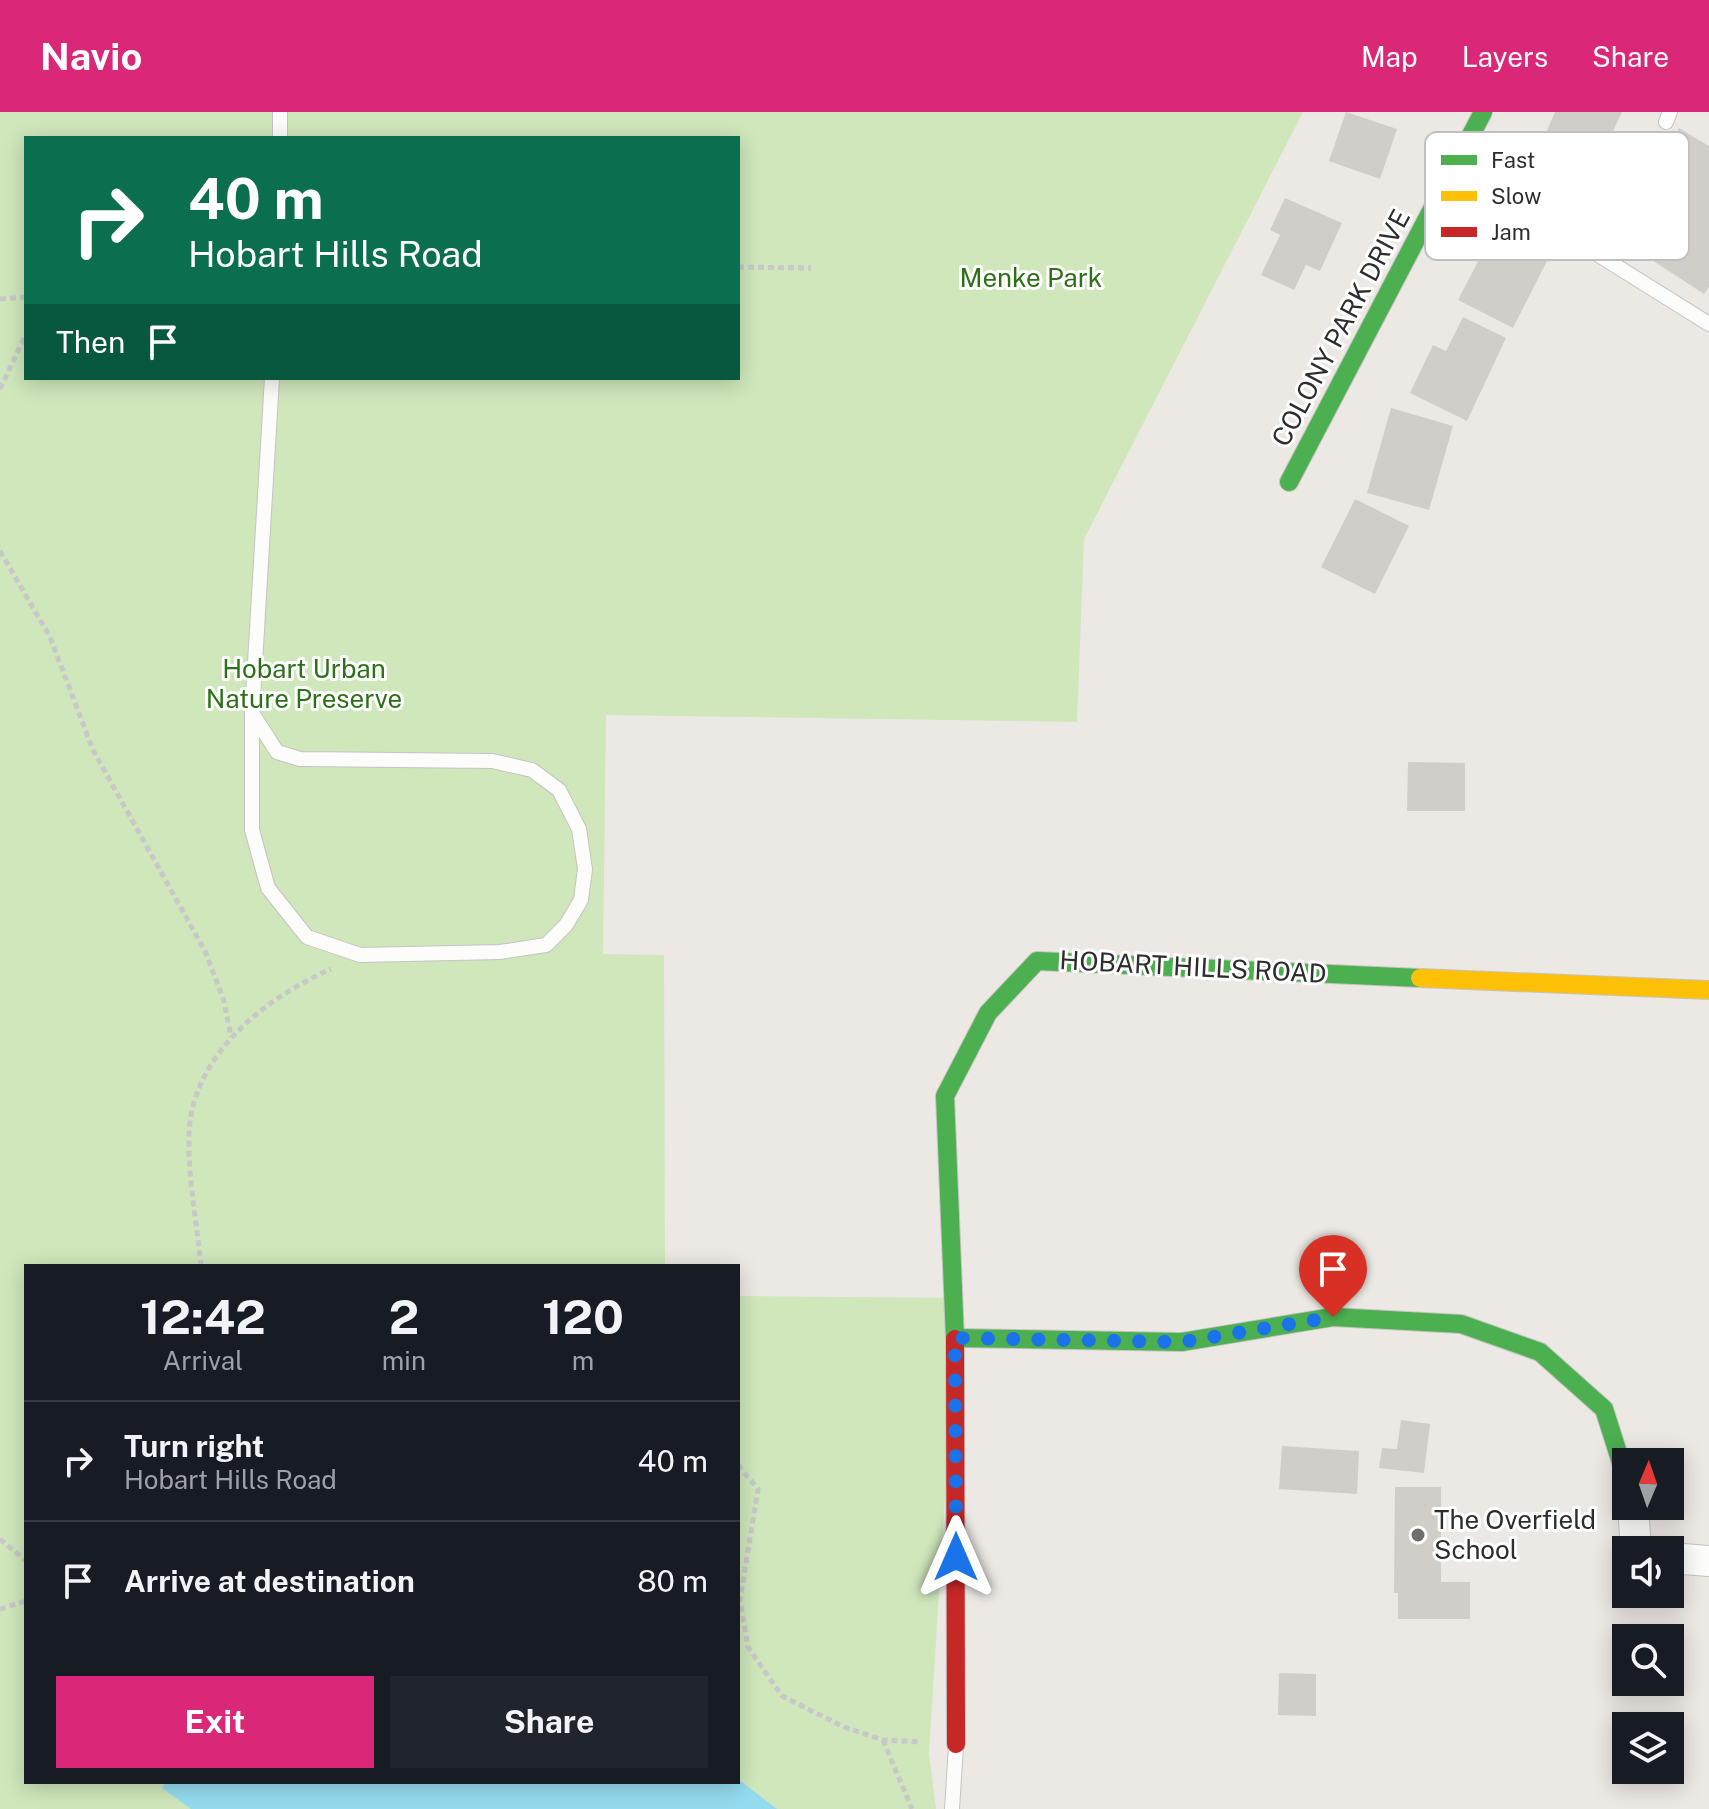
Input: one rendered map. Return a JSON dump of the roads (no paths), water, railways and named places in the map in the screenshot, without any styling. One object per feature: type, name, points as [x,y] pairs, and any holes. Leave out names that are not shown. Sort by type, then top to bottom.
[{"type":"street","name":"COLONY PARK DRIVE","points":[[1473,132],[1483,112]]},
{"type":"street","name":"COLONY PARK DRIVE","points":[[1289,482],[1425,223]]},
{"type":"street","name":"HOBART HILLS ROAD","points":[[956,1744],[955,1338],[945,1096],[988,1013],[1037,961],[1709,990]]},
{"type":"street","points":[[955,1338],[1182,1342],[1333,1317],[1461,1324],[1540,1352],[1604,1409],[1616,1448]]},
{"type":"street","points":[[1684,1559],[1709,1561]]},
{"type":"lane","points":[[280,112],[280,136]]},
{"type":"lane","points":[[1607,260],[1709,324]]},
{"type":"lane","points":[[252,713],[277,752],[300,759],[492,761],[532,770],[559,790],[579,829],[585,869],[581,900],[566,925],[546,945],[500,952],[360,955],[307,937],[268,888],[252,830],[252,713],[272,380]]},
{"type":"lane","points":[[952,1809],[956,1744]]},
{"type":"water","points":[[740,1781],[777,1809],[191,1809],[162,1788],[165,1784],[740,1784]]},
{"type":"place","name":"The Overfield School","points":[[1418,1535]]},
{"type":"park label","name":"Menke Park","points":[[1031,278]]},
{"type":"park label","name":"Hobart Urban Nature Preserve","points":[[304,684]]}]
